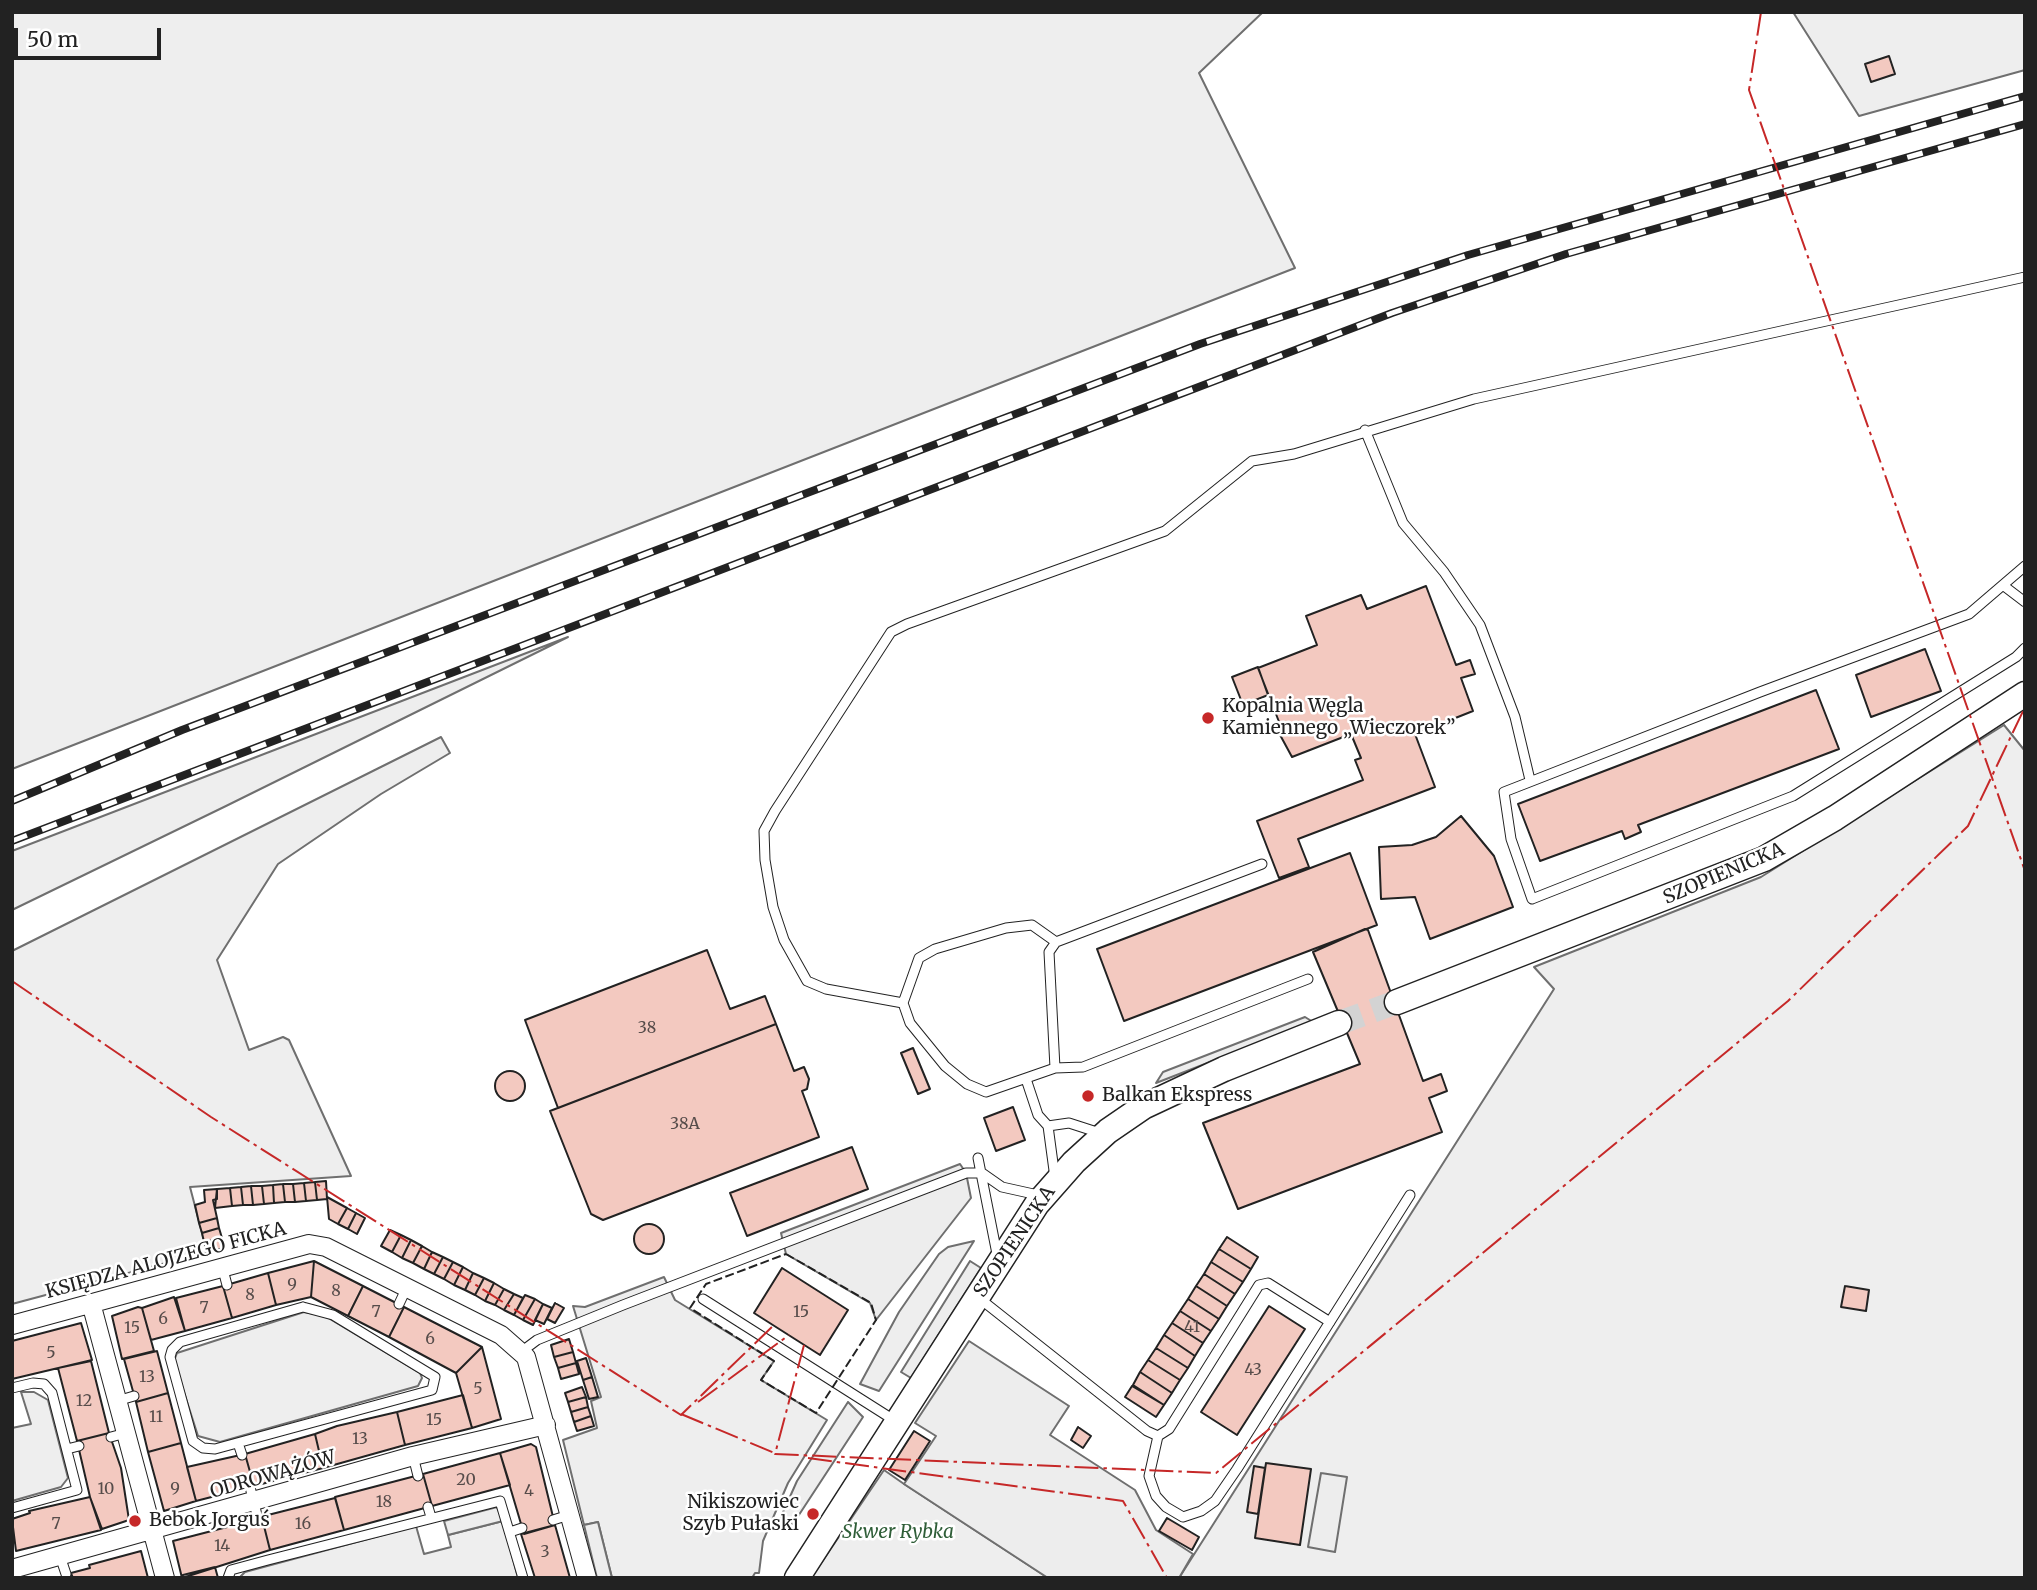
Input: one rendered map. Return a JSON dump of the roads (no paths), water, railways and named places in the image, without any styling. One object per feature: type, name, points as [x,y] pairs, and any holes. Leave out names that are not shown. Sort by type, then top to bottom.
[{"type":"street","name":"SZOPIENICKA","points":[[1397,1002],[1763,859],[1835,818],[2025,694]]},
{"type":"street","name":"SZOPIENICKA","points":[[797,1578],[998,1263],[1049,1190],[1104,1134],[1143,1107],[1178,1088],[1339,1023]]},
{"type":"street","name":"KSIĘDZA ALOJZEGO FICKA","points":[[12,1325],[222,1266],[318,1244],[501,1335],[521,1352],[532,1372],[546,1425],[561,1517],[587,1578]]},
{"type":"street","points":[[91,1303],[126,1399],[118,1435],[153,1531],[165,1578]]},
{"type":"street","name":"ODROWĄŻÓW","points":[[13,1565],[60,1556],[254,1503],[405,1454],[546,1425]]},
{"type":"lane","points":[[903,1003],[826,989],[807,981],[785,940],[773,907],[765,860],[764,831],[886,639],[907,624],[1166,531],[1252,461],[1294,454],[1365,430],[1474,399],[2025,277]]},
{"type":"lane","points":[[1365,430],[1403,523],[1444,572],[1480,625],[1515,718],[1530,780]]},
{"type":"lane","points":[[2025,566],[1969,614],[1504,792],[1511,839],[1532,899],[1793,796],[2016,657],[2025,648]]},
{"type":"lane","points":[[2004,586],[2025,602]]},
{"type":"lane","points":[[1055,1068],[1049,952],[1056,942],[1262,864]]},
{"type":"lane","points":[[1056,942],[1032,925],[1006,928],[934,948],[919,958],[903,1003],[910,1024],[946,1066],[967,1084],[986,1092],[1055,1068],[1083,1067],[1308,979]]},
{"type":"lane","points":[[521,1352],[537,1340],[623,1305],[966,1173],[982,1173],[1002,1187],[1049,1190],[1048,1126],[1038,1115],[1026,1079]]},
{"type":"lane","points":[[1048,1126],[1069,1124],[1104,1134]]},
{"type":"lane","points":[[978,1158],[998,1263]]},
{"type":"lane","points":[[1330,1322],[1268,1283],[1259,1285],[1169,1429],[1158,1436],[1149,1476],[1156,1496],[1166,1507],[1183,1517],[1201,1511],[1215,1501],[1237,1469],[1330,1322],[1409,1195]]},
{"type":"lane","points":[[222,1266],[227,1285]]},
{"type":"lane","points":[[399,1304],[407,1287]]},
{"type":"lane","points":[[977,1297],[1147,1432],[1158,1436]]},
{"type":"lane","points":[[703,1300],[897,1422]]},
{"type":"lane","points":[[303,1307],[333,1315],[381,1338],[435,1377],[436,1384],[427,1394],[389,1409],[239,1443],[215,1449],[203,1448],[193,1441],[171,1386],[170,1357],[172,1350],[180,1342],[237,1321],[303,1307]]},
{"type":"lane","points":[[12,1388],[33,1383],[44,1384],[52,1393],[78,1490],[12,1508]]},
{"type":"lane","points":[[239,1443],[242,1455]]},
{"type":"lane","points":[[67,1449],[79,1446]]},
{"type":"lane","points":[[405,1454],[418,1476]]},
{"type":"lane","points":[[228,1578],[231,1570],[267,1555],[500,1501],[523,1578]]},
{"type":"lane","points":[[428,1507],[431,1517]]},
{"type":"lane","points":[[510,1532],[522,1528]]},
{"type":"lane","points":[[60,1556],[66,1574]]},
{"type":"tunnel","points":[[1339,1023],[1397,1002]]},
{"type":"railway","points":[[12,801],[182,730],[1200,344],[1468,255],[2025,96]]},
{"type":"railway","points":[[12,841],[1392,313],[1566,254],[2025,124]]},
{"type":"place","name":"Kopalnia Węgla Kamiennego „Wieczorek”","points":[[1208,718]]},
{"type":"place","name":"Balkan Ekspress","points":[[1088,1096]]},
{"type":"place","name":"Nikiszowiec Szyb Pułaski","points":[[813,1514]]},
{"type":"place","name":"Bebok Jorguś","points":[[135,1521]]},
{"type":"park label","name":"Skwer Rybka","points":[[898,1533]]}]
